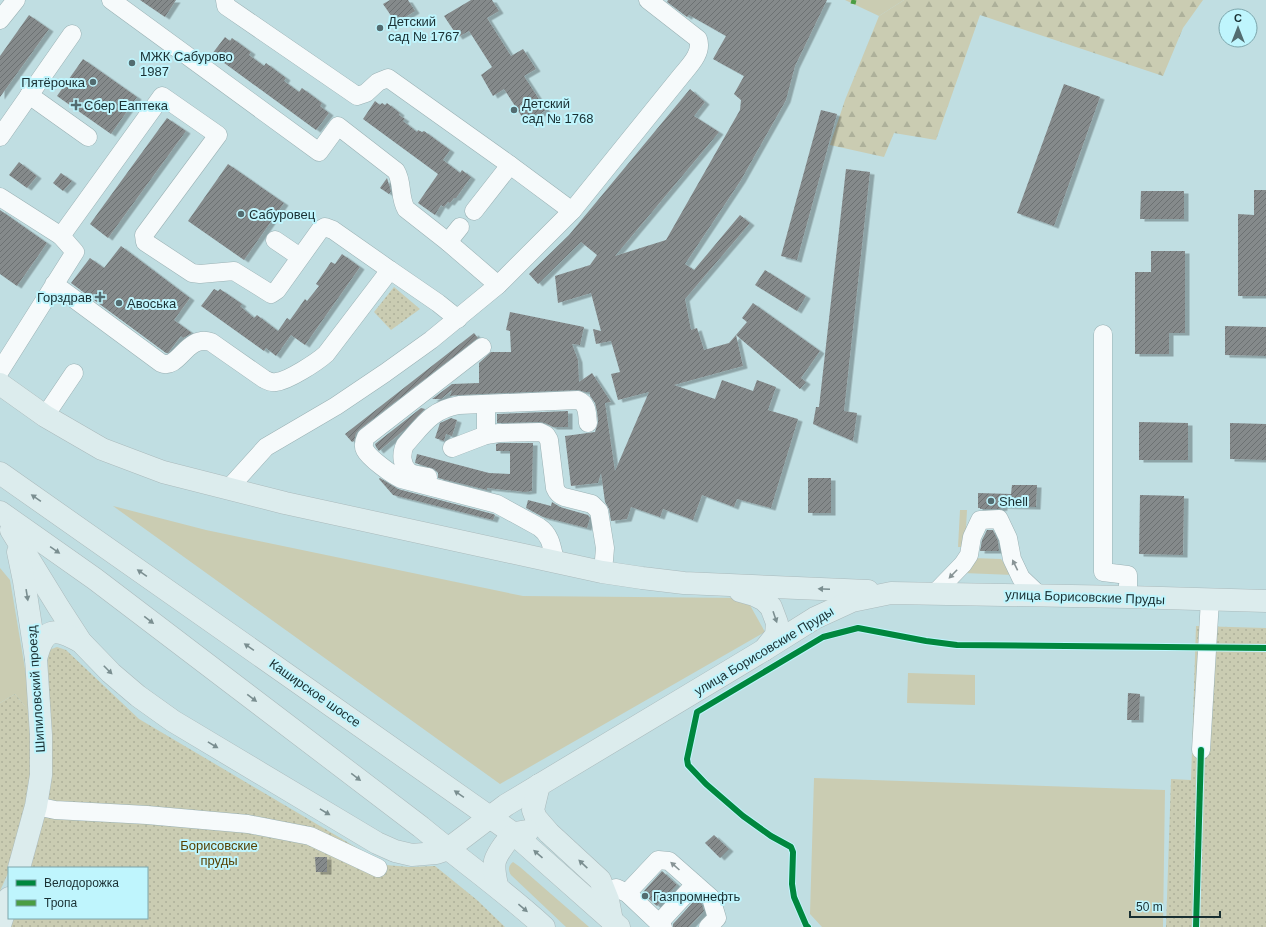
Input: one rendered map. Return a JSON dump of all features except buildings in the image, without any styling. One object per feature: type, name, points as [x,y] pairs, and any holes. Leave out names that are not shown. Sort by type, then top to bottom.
[{"type":"main road","points":[[0,384],[45,416],[102,449],[163,472],[285,503],[602,572],[642,578],[684,583],[891,593]]},
{"type":"main road","name":"Каширское шоссе","points":[[0,473],[514,834],[616,924]]},
{"type":"main road","points":[[4,518],[81,642],[111,673],[138,696],[173,721],[377,843],[395,851],[412,854],[436,852],[448,849]]},
{"type":"main road","points":[[4,518],[102,584],[422,827],[448,849],[497,886],[544,927]]},
{"type":"main road","name":"Шипиловский проезд","points":[[4,518],[20,560],[24,581],[36,659],[41,734],[41,775],[36,806],[19,867]]},
{"type":"main road","points":[[720,585],[754,595],[764,600],[771,607],[777,623],[776,635],[764,650]]},
{"type":"main road","name":"улица Борисовские Пруды","points":[[448,849],[506,805],[815,618],[845,604],[863,598],[891,593],[935,593],[1266,601]]},
{"type":"main road","points":[[36,659],[40,645],[50,633],[56,631],[66,634],[81,642]]},
{"type":"main road","points":[[539,785],[533,810],[536,818],[549,833],[600,880],[616,924]]},
{"type":"main road","points":[[497,886],[495,861],[505,843],[514,834],[530,830],[549,833]]},
{"type":"main road","points":[[0,925],[8,901]]},
{"type":"lane","points":[[0,20],[16,0]]},
{"type":"lane","points":[[111,0],[319,152],[338,126],[396,171],[400,179],[403,204],[406,209],[448,242],[498,286]]},
{"type":"lane","points":[[225,0],[226,6],[357,96],[366,93],[378,82],[388,78],[572,211]]},
{"type":"lane","points":[[229,488],[266,447],[336,406],[385,373],[458,319],[498,286],[572,211],[698,54],[700,45],[698,39],[648,0]]},
{"type":"lane","points":[[0,137],[72,34]]},
{"type":"lane","points":[[29,95],[88,138]]},
{"type":"lane","points":[[61,236],[162,96],[218,136],[144,235],[145,242],[192,273],[200,274],[234,271],[271,294],[277,290],[322,227],[328,227],[438,303],[458,319]]},
{"type":"lane","points":[[474,211],[510,165]]},
{"type":"lane","points":[[0,197],[61,236],[75,252],[0,371]]},
{"type":"lane","points":[[448,242],[460,227]]},
{"type":"lane","points":[[275,240],[300,257]]},
{"type":"lane","points":[[54,284],[164,365],[171,363],[195,342],[205,340],[211,342],[264,379],[270,382],[276,382],[283,380],[318,361],[326,354],[390,270]]},
{"type":"lane","points":[[1103,334],[1103,572],[1128,575],[1128,597]]},
{"type":"lane","points":[[482,346],[366,437],[364,447],[365,451],[392,474],[401,479],[497,504],[539,527],[544,530],[548,536],[555,561]]},
{"type":"lane","points":[[45,416],[74,373]]},
{"type":"lane","points":[[477,490],[410,473],[404,465],[402,454],[405,445],[428,418],[435,413],[449,407],[578,400],[584,404],[586,408],[588,423]]},
{"type":"lane","points":[[486,404],[486,435]]},
{"type":"lane","points":[[452,448],[486,435],[499,433],[540,432],[546,435],[549,440],[556,492],[560,496],[592,504],[600,511],[605,548],[602,572]]},
{"type":"lane","points":[[935,593],[963,564],[969,555],[972,537],[980,520],[999,520],[1008,538],[1012,559],[1021,578],[1039,595]]},
{"type":"lane","points":[[1201,750],[1210,600]]},
{"type":"lane","points":[[36,806],[55,810],[147,815],[248,824],[310,836],[378,868]]},
{"type":"lane","points":[[627,893],[658,860],[669,861],[711,898],[717,918],[708,927]]},
{"type":"lane","points":[[600,880],[627,893],[661,925],[695,884]]},
{"type":"green space","points":[[845,0],[904,0],[879,16]]},
{"type":"green space","points":[[904,0],[1203,0],[1183,28],[1163,76],[980,15],[936,140],[894,133],[884,157],[830,145],[845,100],[879,16]]},
{"type":"green space","points":[[394,287],[420,309],[391,330],[374,312]]},
{"type":"green space","points":[[113,506],[206,530],[523,596],[746,598],[765,632],[500,784]]},
{"type":"green space","points":[[960,510],[967,510],[965,547],[958,547]]},
{"type":"green space","points":[[972,558],[1001,559],[1013,575],[963,573]]},
{"type":"green space","points":[[0,568],[10,580],[33,716],[15,694],[0,703]]},
{"type":"green space","points":[[1196,626],[1266,628],[1266,927],[1166,927],[1171,779],[1191,780]]},
{"type":"green space","name":"Борисовские пруды","points":[[57,647],[66,650],[139,719],[386,865],[409,867],[435,866],[477,900],[505,927],[10,927],[13,919],[148,919],[148,867],[30,867],[49,770],[45,659],[49,650]]},
{"type":"green space","points":[[908,673],[975,675],[975,705],[907,703]]},
{"type":"green space","points":[[15,694],[33,716],[30,774],[25,816],[20,838],[10,867],[8,867],[7,876],[0,891],[0,703]]},
{"type":"green space","points":[[814,778],[1165,790],[1163,927],[822,927],[810,914]]},
{"type":"green space","points":[[513,862],[589,927],[566,927],[511,875],[509,868]]},
{"type":"marked path","points":[[853,4],[854,0]]},
{"type":"cycle path","points":[[808,927],[794,897],[792,884],[793,852],[791,847],[771,836],[743,816],[706,784],[688,765],[687,759],[697,712],[823,637],[858,628],[926,641],[957,645],[1266,648]]},
{"type":"cycle path","points":[[1196,927],[1201,750]]},
{"type":"place","name":"Детский сад № 1767","points":[[380,28]]},
{"type":"place","name":"МЖК Сабурово 1987","points":[[132,63]]},
{"type":"place","name":"Пятёрочка","points":[[93,82]]},
{"type":"place","name":"Сбер Еаптека","points":[[76,105]]},
{"type":"place","name":"Детский сад № 1768","points":[[514,110]]},
{"type":"place","name":"Сабуровец","points":[[241,214]]},
{"type":"place","name":"Горздрав","points":[[100,297]]},
{"type":"place","name":"Авоська","points":[[119,303]]},
{"type":"place","name":"Shell","points":[[991,501]]},
{"type":"place","name":"Газпромнефть","points":[[645,896]]}]
